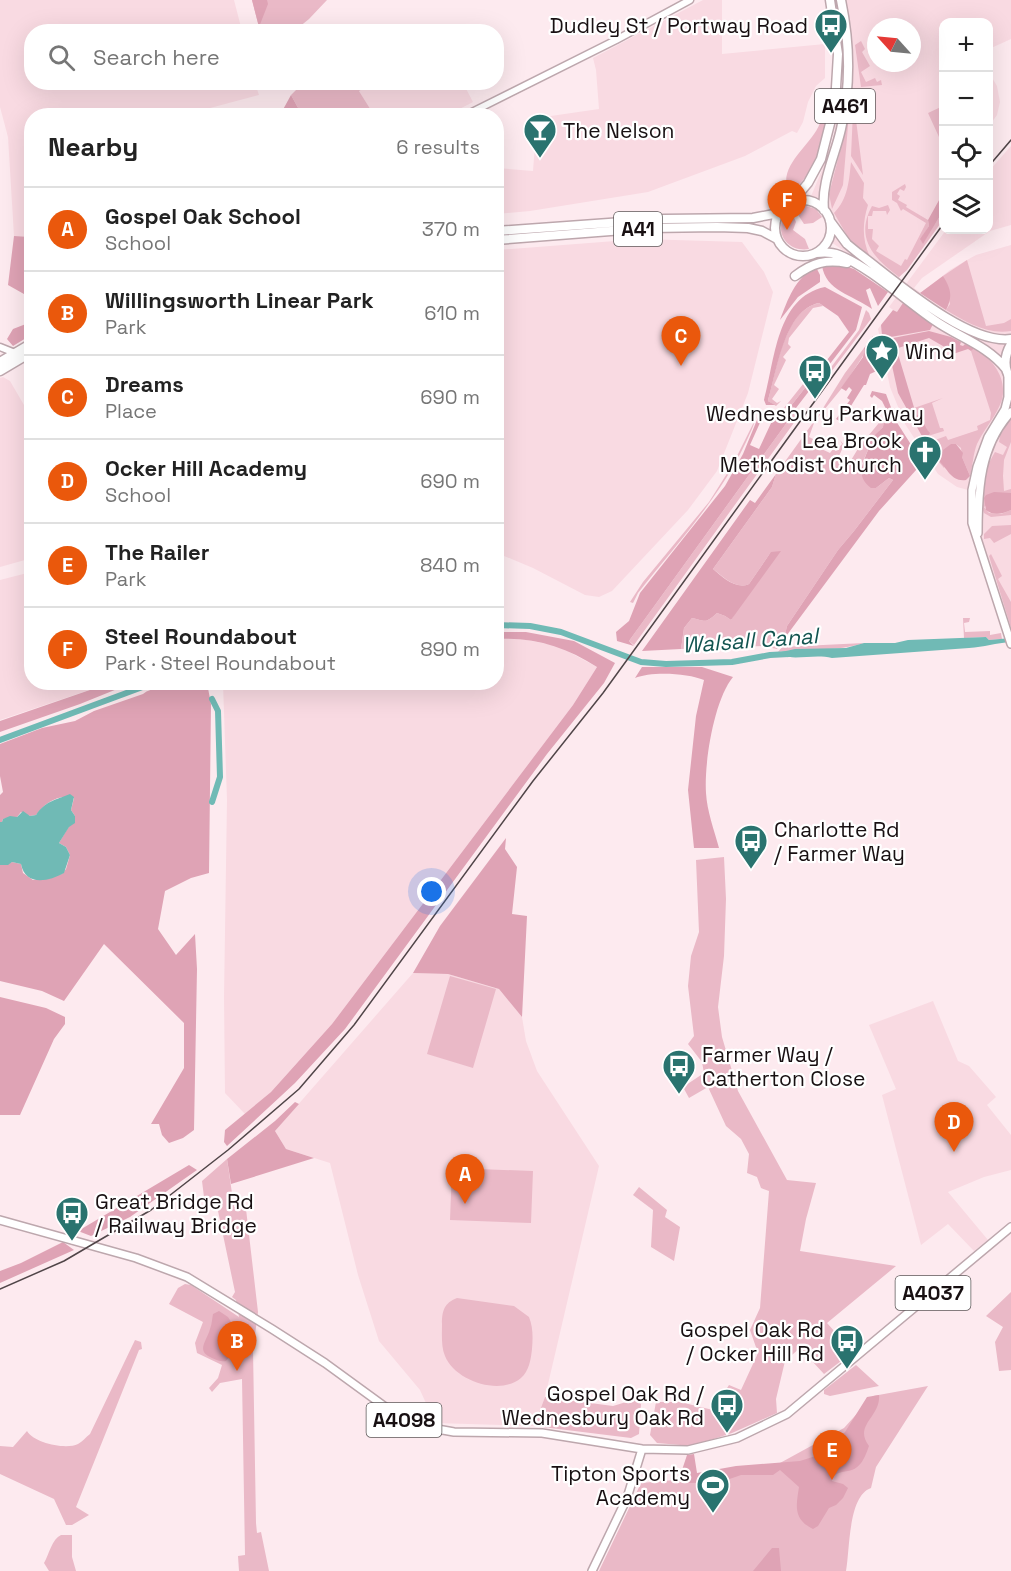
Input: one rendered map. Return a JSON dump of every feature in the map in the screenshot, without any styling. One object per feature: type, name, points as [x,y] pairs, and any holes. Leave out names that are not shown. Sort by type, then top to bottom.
[{"type":"highway","name":"A461","points":[[790,203],[808,183],[821,159],[835,104],[838,54],[830,0]]},
{"type":"highway","name":"A461","points":[[828,216],[823,199],[825,183],[841,128],[848,83],[846,22],[841,0]]},
{"type":"highway","points":[[1008,374],[999,360],[988,351],[944,327],[859,266],[838,255],[815,258],[794,255],[782,247],[777,240],[775,224],[779,213],[790,203],[809,201],[828,216],[847,244],[941,315],[983,336],[997,340],[1011,339]]},
{"type":"highway","name":"A41","points":[[504,230],[664,219],[753,218],[779,213]]},
{"type":"highway","points":[[795,276],[815,258],[828,241],[831,233],[828,216]]},
{"type":"highway","name":"A41","points":[[504,239],[649,228],[707,227],[748,228],[762,231],[777,240]]},
{"type":"highway","points":[[1008,374],[1005,358],[1011,344]]},
{"type":"highway","points":[[0,362],[24,348]]},
{"type":"highway","points":[[0,371],[24,357]]},
{"type":"main road","points":[[1008,374],[1007,403],[981,453],[972,490],[972,523],[1011,644]]},
{"type":"main road","points":[[978,541],[978,490],[981,473],[996,433],[1011,412]]},
{"type":"main road","name":"A4098","points":[[0,1220],[81,1242],[187,1277],[325,1363],[395,1414],[415,1425],[454,1432],[542,1433],[642,1449]]},
{"type":"main road","name":"A4037","points":[[642,1449],[688,1450],[710,1446],[737,1438],[787,1414],[1011,1227]]},
{"type":"main road","points":[[592,1571],[627,1498],[642,1449]]},
{"type":"street","points":[[480,108],[690,0]]},
{"type":"street","points":[[0,347],[15,353]]},
{"type":"shaded area","points":[[0,0],[234,0],[240,24],[24,24],[24,90],[257,90],[259,95],[210,108],[24,108],[24,237],[14,236],[8,137],[0,107]]},
{"type":"shaded area","points":[[252,0],[327,0],[303,24],[258,24]]},
{"type":"shaded area","points":[[252,0],[267,0],[268,4],[258,24]]},
{"type":"shaded area","points":[[703,0],[722,0],[722,54],[825,44],[825,78],[816,86],[797,133],[792,131],[745,156],[648,192],[504,213],[504,169],[533,171],[537,118],[599,109],[593,58]]},
{"type":"shaded area","points":[[835,0],[1011,0],[1011,39],[993,47],[993,18],[939,18],[939,212],[931,233],[894,285],[828,240],[831,228],[828,216],[821,206],[809,201],[833,138],[842,88],[843,51]]},
{"type":"shaded area","points":[[861,41],[865,49],[862,52],[867,61],[867,68],[861,72],[866,82],[875,78],[877,82],[881,80],[882,85],[861,87],[855,45]]},
{"type":"shaded area","points":[[993,79],[997,86],[1000,102],[993,120]]},
{"type":"shaded area","points":[[296,90],[361,90],[359,91],[370,108],[298,108],[291,95]]},
{"type":"shaded area","points":[[467,90],[473,102],[461,108],[370,108],[359,91]]},
{"type":"shaded area","points":[[291,95],[298,108],[284,108]]},
{"type":"shaded area","points":[[821,95],[829,99],[830,105],[824,136],[809,173],[789,194],[786,184],[787,174],[820,123]]},
{"type":"shaded area","points":[[861,103],[863,118],[856,120],[863,175],[851,156],[853,111]]},
{"type":"shaded area","points":[[939,108],[939,137],[928,113]]},
{"type":"shaded area","points":[[847,114],[849,114],[843,185],[832,209],[829,194],[844,136]]},
{"type":"shaded area","points":[[1011,146],[1011,225],[993,230],[993,180],[993,166]]},
{"type":"shaded area","points":[[851,162],[864,183],[863,198],[868,205],[864,232],[871,259],[849,239],[834,213],[845,196]]},
{"type":"shaded area","points":[[905,184],[904,191],[900,189],[897,194],[900,196],[898,200],[928,220],[929,226],[921,239],[923,243],[939,217],[939,226],[907,270],[899,277],[875,255],[866,238],[865,228],[867,218],[872,206],[879,208],[888,205],[890,210],[887,215],[886,211],[873,211],[872,216],[868,216],[868,229],[873,229],[872,239],[879,246],[876,251],[901,266],[905,259],[907,260],[926,223],[903,209],[901,211],[897,203],[892,200],[892,192]]},
{"type":"shaded area","points":[[939,200],[939,218],[923,244],[920,239],[929,226],[928,220]]},
{"type":"shaded area","points":[[803,205],[816,209],[822,217],[813,223],[804,224],[793,207]]},
{"type":"shaded area","points":[[790,209],[796,222],[793,230],[805,239],[809,249],[793,247],[783,237],[781,223]]},
{"type":"shaded area","points":[[943,234],[986,234],[922,278],[914,288],[921,293],[950,270],[976,255],[1011,245],[1011,644],[978,541],[972,491],[957,487],[938,474],[905,424],[890,387],[878,329],[896,312],[889,307]]},
{"type":"shaded area","points":[[14,236],[24,237],[24,294],[8,285]]},
{"type":"shaded area","points":[[641,239],[742,242],[764,272],[773,292],[748,393],[717,471],[688,510],[612,591],[599,597],[585,595],[504,556],[504,249]]},
{"type":"shaded area","points":[[967,260],[986,326],[1004,323],[1011,319],[1011,331],[985,329],[946,310],[950,304],[943,276]]},
{"type":"shaded area","points":[[822,265],[845,266],[854,269],[888,292],[878,306],[870,288],[866,290],[872,309],[834,287],[824,274]]},
{"type":"shaded area","points":[[816,267],[820,275],[820,282],[798,297],[780,320],[797,283]]},
{"type":"shaded area","points":[[943,276],[950,293],[950,301],[946,310],[920,293]]},
{"type":"shaded area","points":[[825,287],[862,307],[856,330],[796,408],[790,407],[849,332],[838,316],[819,303],[807,308],[790,329],[784,343],[768,401],[775,405],[766,405],[764,400],[775,350],[787,317],[796,303],[809,293]]},
{"type":"shaded area","points":[[819,303],[823,306],[813,308],[789,338],[788,344],[791,347],[783,357],[786,360],[774,385],[779,389],[772,399],[777,403],[781,401],[776,406],[768,401],[783,343],[797,317],[807,308]]},
{"type":"shaded area","points":[[903,303],[933,324],[930,330],[885,338],[882,335],[881,325],[893,310],[897,312]]},
{"type":"shaded area","points":[[866,310],[871,319],[825,380],[823,378],[859,330]]},
{"type":"shaded area","points":[[24,325],[24,339],[13,346],[7,339],[13,329]]},
{"type":"shaded area","points":[[929,331],[951,337],[961,342],[960,345],[965,344],[975,348],[971,351],[968,349],[950,355],[948,349],[929,338],[892,350],[889,341],[893,338]]},
{"type":"shaded area","points":[[873,336],[881,369],[870,374],[866,385],[841,422],[836,419],[850,400],[847,398],[852,390],[849,387],[846,391],[841,388],[863,357],[864,348]]},
{"type":"shaded area","points":[[864,348],[863,356],[842,388],[815,421],[845,373]]},
{"type":"shaded area","points":[[975,348],[995,366],[1002,381],[1003,390],[999,407],[977,444],[970,476],[962,457],[961,448],[956,444],[951,444],[944,468],[932,454],[927,443],[946,436],[948,440],[978,430],[977,426],[990,420],[991,413],[971,351]]},
{"type":"shaded area","points":[[898,354],[916,414],[930,433],[923,438],[898,393],[891,361],[893,356]]},
{"type":"shaded area","points":[[823,359],[826,361],[790,407],[784,408]]},
{"type":"shaded area","points":[[3,377],[10,381],[24,405],[24,560],[0,567],[0,378]]},
{"type":"shaded area","points":[[872,391],[886,394],[896,421],[917,454],[917,469],[879,511],[784,639],[787,626],[838,550],[893,480],[889,478],[876,488],[871,488],[863,480],[862,466],[868,450],[864,445],[883,427],[885,407],[882,401],[874,395],[872,398],[870,396]]},
{"type":"shaded area","points":[[943,398],[932,403],[940,428],[944,431],[928,436],[929,433],[914,408]]},
{"type":"shaded area","points":[[786,410],[796,410],[629,641],[634,646],[617,641],[616,632],[629,621],[640,593],[725,486],[743,454],[759,415],[764,413],[767,416],[763,416],[750,445],[759,449],[772,421],[769,419],[771,415]]},
{"type":"shaded area","points":[[796,410],[801,413],[634,645],[629,641]]},
{"type":"shaded area","points":[[757,416],[734,465],[705,509],[638,593],[633,603],[630,602],[643,582],[709,502],[733,464]]},
{"type":"shaded area","points":[[883,418],[883,427],[864,445],[868,450],[861,466],[876,488],[889,478],[893,480],[838,550],[787,626],[784,639],[777,649],[763,646],[681,649],[684,628],[692,618],[705,621],[717,613],[731,620],[771,552],[749,584],[735,584],[713,569],[772,487],[776,474],[812,424],[814,423],[809,437],[813,439],[811,444],[830,453],[833,449],[836,451],[842,444],[840,440],[844,445],[839,456],[850,462],[859,447]]},
{"type":"shaded area","points":[[1011,418],[1011,442],[1004,460],[1003,476],[1004,491],[1011,489],[1011,493],[1005,494],[984,507],[989,513],[1001,514],[1011,510],[1011,515],[991,517],[984,513],[981,490],[995,452],[1003,455],[1007,447],[999,442],[1000,435]]},
{"type":"shaded area","points":[[951,444],[956,444],[963,453],[962,457],[970,476],[966,480],[953,477],[939,461],[943,450]]},
{"type":"shaded area","points":[[776,474],[772,487],[713,569],[734,584],[749,584],[771,552],[781,551],[731,620],[717,613],[705,621],[692,618],[684,628],[681,649],[642,651],[750,500],[755,503]]},
{"type":"shaded area","points":[[994,492],[1011,493],[1011,510],[998,514],[986,510],[984,498]]},
{"type":"shaded area","points":[[1011,525],[1011,534],[994,543],[990,538],[984,539],[984,534],[992,526]]},
{"type":"shaded area","points":[[991,554],[1002,576],[998,579],[1011,602],[1011,628],[989,556]]},
{"type":"shaded area","points":[[24,574],[24,690],[89,690],[0,720],[0,580]]},
{"type":"shaded area","points":[[963,618],[970,618],[969,622],[964,623],[965,632],[990,631],[990,635],[1001,633],[1002,639],[964,638]]},
{"type":"shaded area","points":[[504,632],[526,632],[574,641],[615,663],[604,683],[547,754],[345,1029],[295,1083],[227,1146],[224,1142],[225,1130],[271,1092],[332,1024],[573,705],[597,667],[574,654],[549,645],[504,639]]},
{"type":"shaded area","points":[[516,638],[558,646],[597,667],[573,705],[332,1024],[271,1092],[245,1114],[225,1093],[227,800],[223,690],[504,690],[504,639]]},
{"type":"shaded area","points":[[864,643],[843,648],[778,652],[782,647]]},
{"type":"shaded area","points":[[642,667],[702,667],[733,677],[720,701],[707,765],[707,800],[719,848],[694,848],[688,790],[696,716],[704,680],[670,674],[650,674],[635,678]]},
{"type":"shaded area","points":[[90,690],[115,690],[0,732],[0,721]]},
{"type":"shaded area","points":[[150,690],[208,690],[211,704],[209,873],[191,878],[165,891],[158,929],[176,955],[195,934],[197,969],[194,1130],[183,1138],[169,1143],[162,1135],[159,1124],[151,1124],[184,1068],[184,1023],[104,944],[64,1001],[42,991],[0,981],[0,865],[12,862],[21,864],[23,873],[33,880],[62,874],[70,855],[66,847],[59,843],[75,816],[71,810],[74,798],[63,797],[48,803],[36,815],[30,816],[21,812],[17,817],[3,819],[0,822],[0,795],[3,792],[0,776],[0,744],[42,728],[75,721],[94,711]]},
{"type":"shaded area","points":[[506,838],[505,849],[517,867],[512,914],[527,916],[522,1017],[499,989],[448,974],[413,973],[440,926]]},
{"type":"shaded area","points":[[724,857],[726,899],[724,956],[718,1007],[722,1037],[738,1091],[787,1180],[816,1183],[800,1251],[896,1266],[827,1323],[853,1352],[824,1374],[800,1348],[785,1361],[776,1399],[777,1413],[732,1433],[692,1446],[657,1443],[650,1435],[656,1402],[680,1402],[713,1410],[729,1385],[741,1390],[758,1353],[750,1330],[760,1308],[769,1191],[761,1188],[757,1177],[747,1173],[749,1154],[741,1139],[726,1126],[708,1087],[689,1098],[683,1087],[704,1073],[702,1062],[688,1044],[694,1036],[688,986],[691,956],[699,932],[696,860]]},
{"type":"shaded area","points":[[413,973],[448,974],[499,989],[522,1017],[526,1041],[537,1071],[599,1166],[545,1397],[534,1426],[435,1423],[420,1390],[379,1341],[358,1275],[330,1163],[286,1149],[275,1131]]},
{"type":"shaded area","points":[[450,976],[496,989],[473,1068],[427,1054]]},
{"type":"shaded area","points":[[0,997],[46,1008],[65,1017],[65,1024],[54,1039],[20,1115],[0,1115]]},
{"type":"shaded area","points":[[933,1001],[958,1061],[969,1066],[996,1097],[987,1105],[1011,1135],[1011,1170],[984,1177],[948,1192],[988,1240],[974,1251],[948,1224],[921,1245],[882,1095],[896,1089],[869,1025]]},
{"type":"shaded area","points":[[295,1102],[299,1104],[275,1131],[286,1149],[314,1158],[231,1184],[227,1159]]},
{"type":"shaded area","points":[[227,1159],[234,1207],[246,1209],[258,1312],[253,1350],[256,1523],[257,1533],[261,1532],[269,1571],[239,1571],[238,1556],[245,1555],[242,1379],[220,1383],[212,1392],[209,1388],[218,1378],[222,1365],[197,1353],[195,1343],[203,1322],[169,1304],[178,1288],[185,1284],[191,1285],[239,1317],[236,1300],[232,1297],[235,1292],[218,1211],[204,1197],[202,1181]]},
{"type":"shaded area","points":[[189,1165],[197,1170],[130,1217],[91,1236],[78,1231]]},
{"type":"shaded area","points":[[452,1168],[533,1171],[531,1223],[450,1220]]},
{"type":"shaded area","points":[[639,1187],[667,1210],[665,1217],[680,1227],[674,1261],[651,1247],[653,1210],[633,1195]]},
{"type":"shaded area","points":[[63,1242],[74,1250],[0,1283],[0,1271]]},
{"type":"shaded area","points":[[1011,1292],[1011,1370],[999,1371],[995,1342],[1003,1327],[986,1316]]},
{"type":"shaded area","points":[[457,1298],[514,1306],[529,1317],[533,1340],[532,1353],[528,1368],[521,1378],[502,1386],[490,1386],[468,1379],[450,1365],[443,1349],[443,1315],[447,1305]]},
{"type":"shaded area","points":[[219,1311],[228,1317],[233,1325],[233,1347],[226,1361],[212,1358],[203,1349],[213,1314]]},
{"type":"shaded area","points":[[135,1340],[141,1342],[142,1349],[139,1350],[76,1507],[89,1515],[72,1525],[66,1525],[54,1499],[0,1474],[0,1446],[13,1447],[27,1431],[36,1439],[51,1444],[73,1446],[81,1442],[90,1434]]},
{"type":"shaded area","points":[[856,1365],[879,1386],[830,1396],[824,1394],[824,1390]]},
{"type":"shaded area","points":[[928,1386],[876,1467],[871,1488],[863,1493],[858,1501],[851,1524],[846,1571],[599,1571],[641,1483],[707,1477],[780,1463],[844,1428],[873,1396]]},
{"type":"shaded area","points":[[879,1395],[876,1409],[864,1432],[869,1446],[864,1458],[856,1468],[833,1476],[832,1481],[848,1488],[843,1498],[829,1508],[818,1526],[813,1529],[802,1521],[797,1511],[799,1487],[780,1470],[773,1475],[741,1475],[721,1482],[689,1483],[679,1479],[687,1455],[694,1454],[697,1473],[736,1466],[800,1461],[825,1453],[845,1432],[867,1397]]},
{"type":"shaded area","points":[[545,1397],[613,1406],[636,1399],[641,1404],[639,1434],[631,1438],[534,1426]]},
{"type":"shaded area","points":[[61,1535],[72,1535],[72,1557],[76,1571],[49,1571],[44,1563],[53,1543]]},
{"type":"shaded area","points":[[772,1548],[779,1548],[781,1571],[753,1571]]},
{"type":"water","points":[[986,637],[989,640],[1011,638],[1011,642],[969,648],[832,658],[788,657],[782,656],[781,652],[795,649],[846,648],[864,643]]},
{"type":"water","points":[[70,794],[74,797],[71,810],[75,816],[75,823],[69,827],[59,843],[66,847],[70,855],[64,873],[38,880],[27,876],[21,864],[12,862],[8,865],[0,865],[0,822],[10,816],[17,817],[23,811],[30,816],[36,815],[47,804]]},
{"type":"waterway","name":"Walsall Canal","points":[[504,625],[530,626],[561,632],[641,662],[666,664],[732,662],[789,654]]},
{"type":"waterway","name":"Walsall Canal","points":[[0,740],[134,690]]},
{"type":"waterway","points":[[212,699],[218,711],[220,777],[212,802]]},
{"type":"tram line","points":[[993,161],[1011,140]]},
{"type":"tram line","points":[[0,1289],[64,1261],[151,1210],[228,1150],[299,1089],[354,1025],[533,781],[603,693],[939,230]]},
{"type":"place","name":"Dudley St / Portway Road","points":[[831,54]]},
{"type":"place","name":"The Nelson","points":[[540,159]]},
{"type":"place","name":"Steel Roundabout","points":[[787,230]]},
{"type":"place","name":"Dreams","points":[[681,366]]},
{"type":"place","name":"Wind","points":[[882,380]]},
{"type":"place","name":"Wednesbury Parkway","points":[[815,400]]},
{"type":"place","name":"Lea Brook Methodist Church","points":[[925,481]]},
{"type":"place","name":"Charlotte Rd / Farmer Way","points":[[751,870]]},
{"type":"place","name":"Farmer Way / Catherton Close","points":[[679,1095]]},
{"type":"place","name":"Ocker Hill Academy","points":[[954,1152]]},
{"type":"place","name":"Gospel Oak School","points":[[465,1204]]},
{"type":"place","name":"Great Bridge Rd / Railway Bridge","points":[[72,1242]]},
{"type":"place","name":"Gospel Oak Rd / Ocker Hill Rd","points":[[847,1370]]},
{"type":"place","name":"Willingsworth Linear Park","points":[[237,1371]]},
{"type":"place","name":"Gospel Oak Rd / Wednesbury Oak Rd","points":[[727,1434]]},
{"type":"place","name":"The Railer","points":[[832,1480]]},
{"type":"place","name":"Tipton Sports Academy","points":[[713,1514]]}]
